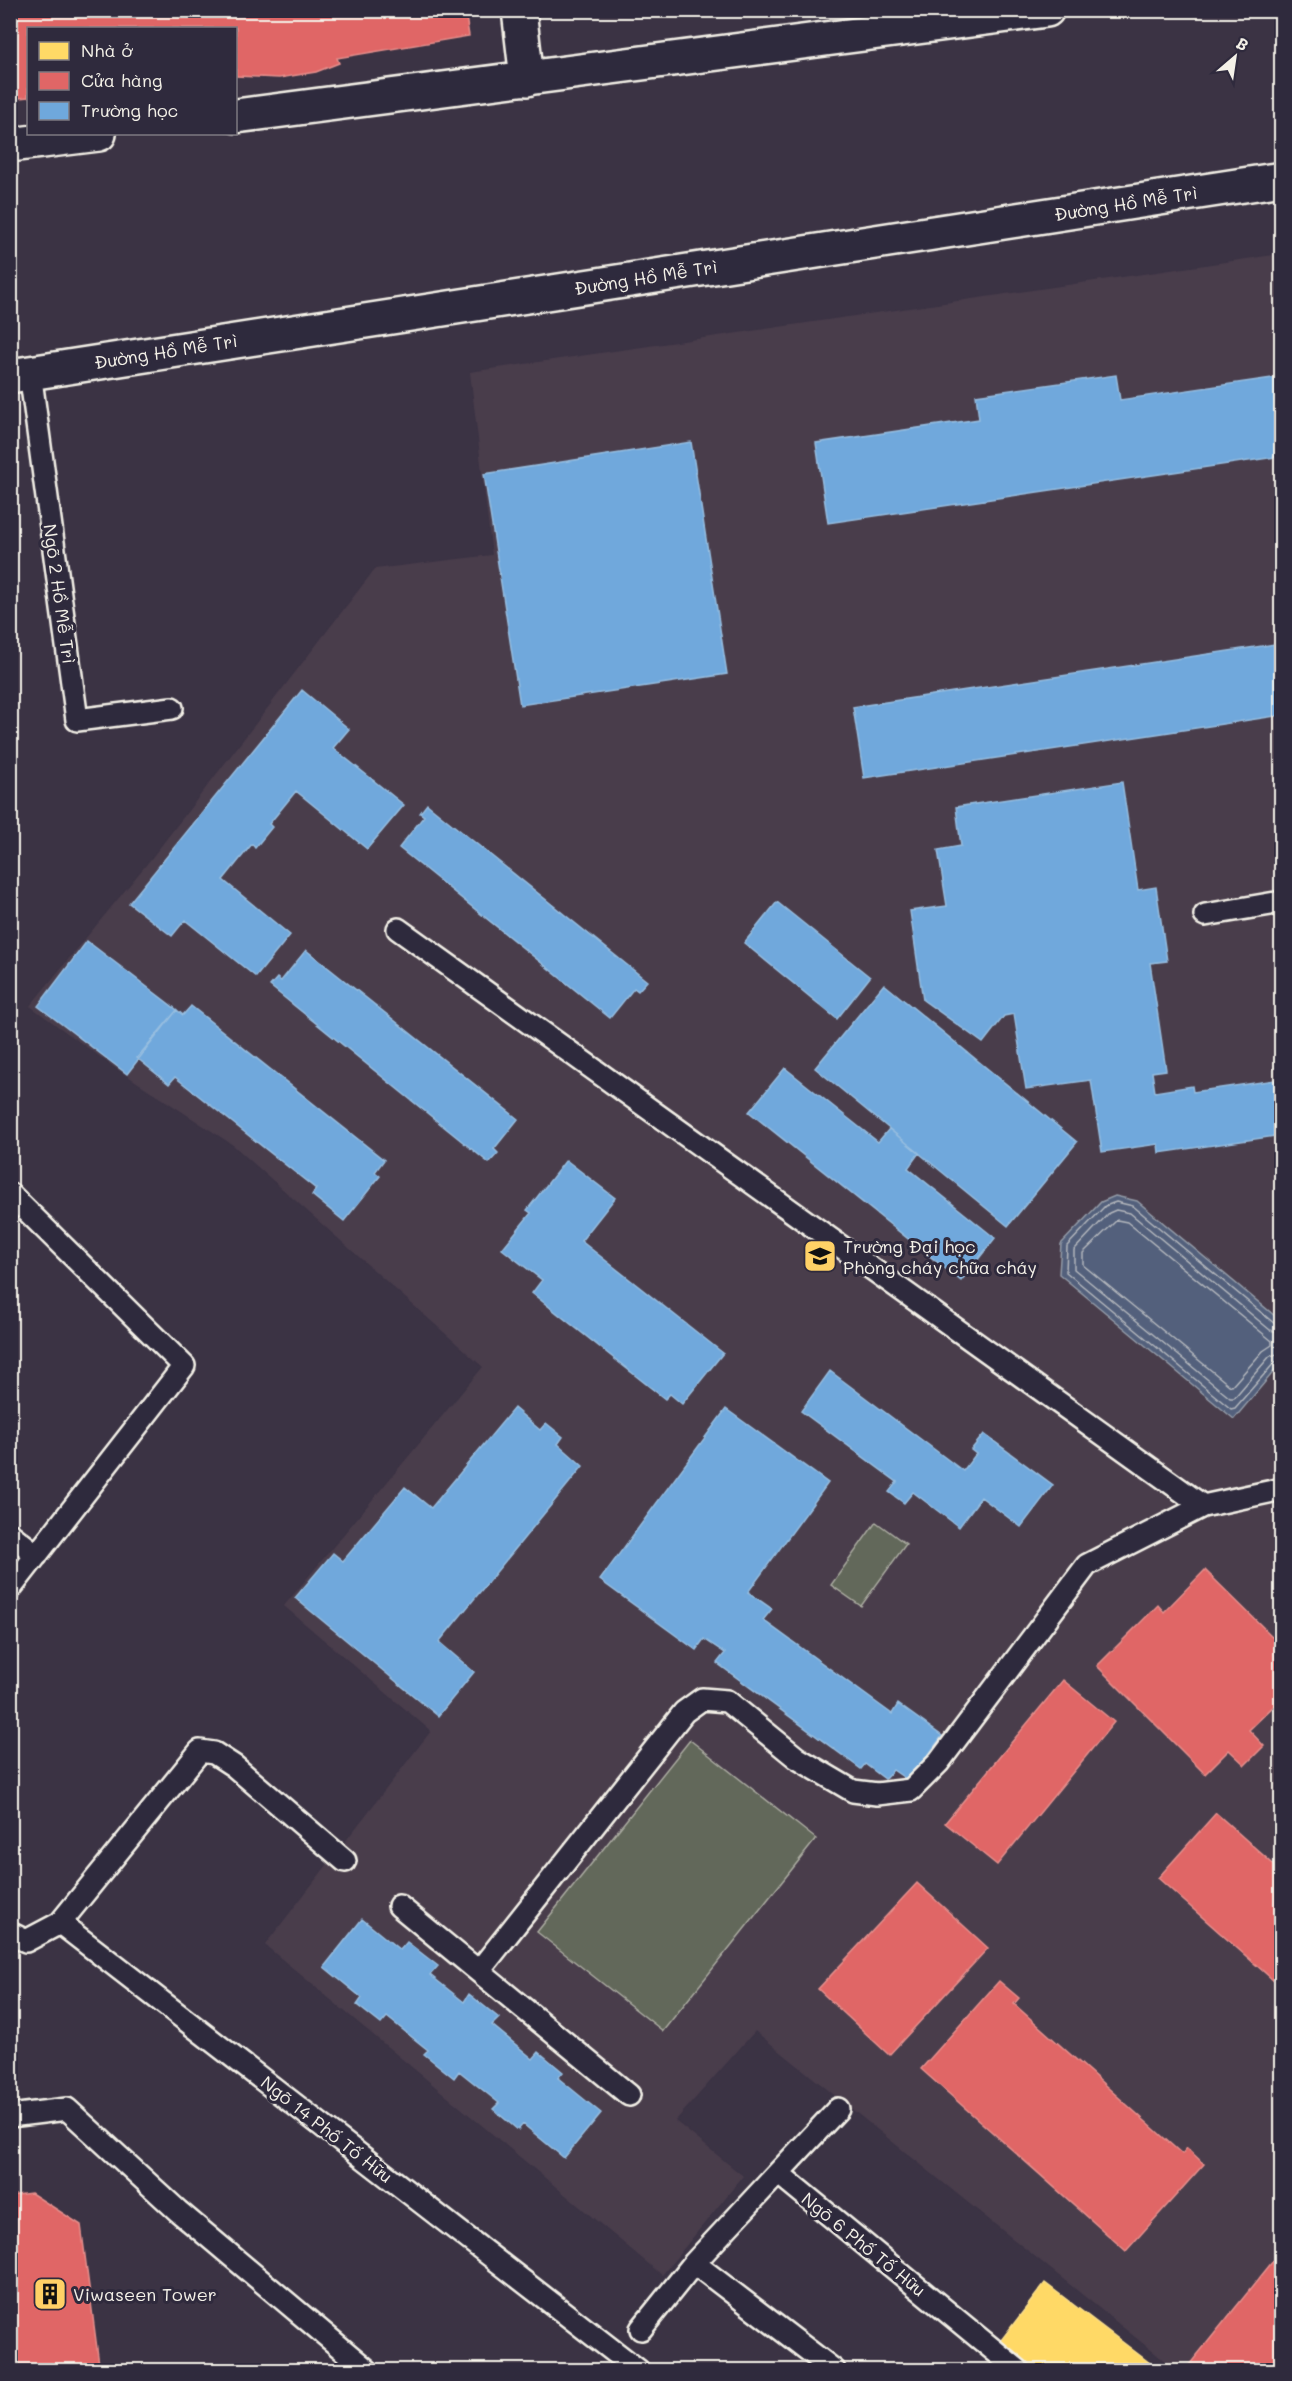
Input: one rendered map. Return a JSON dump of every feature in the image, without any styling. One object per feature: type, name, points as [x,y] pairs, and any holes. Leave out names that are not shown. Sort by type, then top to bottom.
[{"type":"street","points":[[519,10],[527,79]]},
{"type":"street","points":[[237,116],[1031,11]]},
{"type":"street","points":[[10,145],[91,135]]},
{"type":"street","name":"Đường Hồ Mễ Trì","points":[[20,374],[1281,179]]},
{"type":"lane","name":"Ngõ 2 Hồ Mễ Trì","points":[[20,374],[77,720],[172,708]]},
{"type":"lane","points":[[1205,915],[1281,902]]},
{"type":"lane","points":[[398,929],[1203,1506]]},
{"type":"lane","points":[[10,1194],[184,1366],[10,1589]]},
{"type":"lane","points":[[479,1971],[684,1712],[702,1699],[727,1701],[797,1758],[853,1791],[877,1794],[911,1790],[939,1762],[1087,1565],[1203,1506],[1281,1489]]},
{"type":"lane","points":[[10,1534],[37,1555]]},
{"type":"lane","points":[[10,1933],[26,1941],[60,1923],[201,1751],[214,1754],[234,1766],[345,1861]]},
{"type":"lane","points":[[399,1906],[629,2095]]},
{"type":"lane","name":"Ngõ 14 Phố Tố Hữu","points":[[60,1923],[638,2370]]},
{"type":"lane","points":[[10,2116],[67,2109],[178,2211],[367,2370]]},
{"type":"lane","points":[[641,2329],[694,2264],[838,2109]]},
{"type":"lane","name":"Ngõ 6 Phố Tố Hữu","points":[[778,2173],[1018,2370]]},
{"type":"lane","points":[[694,2264],[834,2370]]},
{"type":"shaded area","name":"Trường Đại học Phòng cháy chữa cháy","points":[[1281,254],[1281,2370],[1176,2370],[755,2031],[675,2121],[743,2176],[662,2275],[265,1945],[431,1731],[284,1606],[483,1367],[233,1145],[114,1067],[30,1006],[151,859],[375,569],[492,555],[470,372]]},
{"type":"green space","points":[[876,1522],[906,1544],[861,1606],[831,1585]]},
{"type":"green space","points":[[690,1740],[816,1839],[663,2031],[537,1932]]},
{"type":"water","points":[[1115,1196],[1137,1201],[1281,1321],[1281,1363],[1234,1419],[1059,1274],[1061,1244],[1101,1202]]},
{"type":"building: Nhà ở","points":[[1045,2283],[1159,2370],[1032,2370],[998,2344]]},
{"type":"building: Cửa hàng","points":[[10,10],[465,10],[469,36],[337,58],[339,63],[316,72],[279,78],[237,76],[237,27],[27,27],[27,97],[10,99]]},
{"type":"building: Cửa hàng","points":[[1205,1570],[1282,1646],[1282,1698],[1249,1730],[1264,1746],[1245,1765],[1229,1750],[1205,1774],[1097,1666],[1158,1605],[1164,1612]]},
{"type":"building: Cửa hàng","points":[[1063,1680],[1114,1722],[997,1865],[945,1823]]},
{"type":"building: Cửa hàng","points":[[1216,1813],[1282,1872],[1282,1988],[1158,1878]]},
{"type":"building: Cửa hàng","points":[[917,1883],[988,1948],[889,2055],[818,1989]]},
{"type":"building: Cửa hàng","points":[[999,1981],[1019,1998],[1014,2004],[1182,2154],[1187,2148],[1204,2164],[1126,2251],[921,2069]]},
{"type":"building: Cửa hàng","name":"Viwaseen Tower","points":[[31,2193],[81,2225],[99,2364],[58,2370],[10,2370],[10,2196]]},
{"type":"building: Cửa hàng","points":[[1282,2250],[1282,2370],[1185,2370]]},
{"type":"building: Trường học","points":[[1116,375],[1120,400],[1279,377],[1282,390],[1282,456],[828,523],[816,443],[979,419],[976,395]]},
{"type":"building: Trường học","points":[[691,442],[727,674],[520,705],[484,474]]},
{"type":"building: Trường học","points":[[1282,643],[1282,715],[864,778],[853,707]]},
{"type":"building: Trường học","points":[[302,690],[349,729],[333,748],[404,805],[367,849],[296,791],[269,824],[272,827],[255,848],[252,844],[223,880],[290,935],[256,977],[185,920],[172,936],[129,903]]},
{"type":"building: Trường học","points":[[1122,782],[1138,890],[1156,887],[1167,961],[1150,963],[1166,1070],[1152,1072],[1155,1092],[1192,1086],[1193,1092],[1282,1079],[1282,1135],[1159,1153],[1158,1144],[1102,1152],[1091,1080],[1026,1089],[1014,1014],[1004,1016],[983,1043],[923,1000],[910,911],[947,906],[938,850],[961,846],[956,807]]},
{"type":"building: Trường học","points":[[427,804],[647,981],[638,991],[634,988],[610,1018],[399,848],[424,816],[420,813]]},
{"type":"building: Trường học","points":[[777,902],[870,977],[837,1019],[744,943]]},
{"type":"building: Trường học","points":[[87,941],[177,1010],[127,1074],[38,1006]]},
{"type":"building: Trường học","points":[[306,950],[518,1119],[494,1149],[498,1153],[489,1163],[270,986],[277,978],[281,981]]},
{"type":"building: Trường học","points":[[884,984],[1077,1142],[1008,1226],[815,1068]]},
{"type":"building: Trường học","points":[[191,1006],[384,1160],[375,1172],[380,1176],[344,1221],[312,1195],[316,1189],[175,1077],[169,1084],[137,1058],[177,1010],[183,1015]]},
{"type":"building: Trường học","points":[[785,1068],[878,1142],[889,1129],[919,1153],[908,1168],[995,1238],[961,1281],[749,1112]]},
{"type":"building: Trường học","points":[[566,1160],[615,1198],[581,1241],[723,1353],[682,1404],[670,1394],[665,1399],[532,1293],[542,1280],[502,1249],[531,1213],[527,1210]]},
{"type":"building: Trường học","points":[[830,1371],[963,1471],[976,1454],[971,1450],[984,1434],[1053,1485],[1021,1527],[981,1497],[959,1527],[913,1492],[904,1503],[889,1492],[897,1482],[801,1411]]},
{"type":"building: Trường học","points":[[514,1408],[540,1430],[546,1423],[563,1437],[558,1444],[583,1466],[439,1642],[474,1672],[438,1716],[295,1598],[333,1553],[343,1561],[405,1487],[431,1508]]},
{"type":"building: Trường học","points":[[726,1409],[828,1483],[748,1592],[772,1609],[763,1620],[892,1714],[898,1704],[942,1736],[909,1781],[893,1770],[885,1779],[865,1764],[861,1769],[717,1663],[725,1653],[704,1639],[696,1650],[600,1580]]},
{"type":"building: Trường học","points":[[362,1919],[400,1950],[407,1942],[438,1966],[430,1975],[464,2002],[469,1994],[499,2018],[492,2025],[533,2059],[539,2052],[563,2072],[558,2078],[601,2113],[564,2158],[523,2124],[518,2130],[493,2109],[499,2103],[459,2071],[454,2078],[424,2054],[428,2050],[387,2017],[381,2024],[357,2005],[362,1998],[324,1967]]},
{"type":"place","name":"Trường Đại học Phòng cháy chữa cháy","points":[[820,1256]]},
{"type":"place","name":"Viwaseen Tower","points":[[50,2294]]}]
